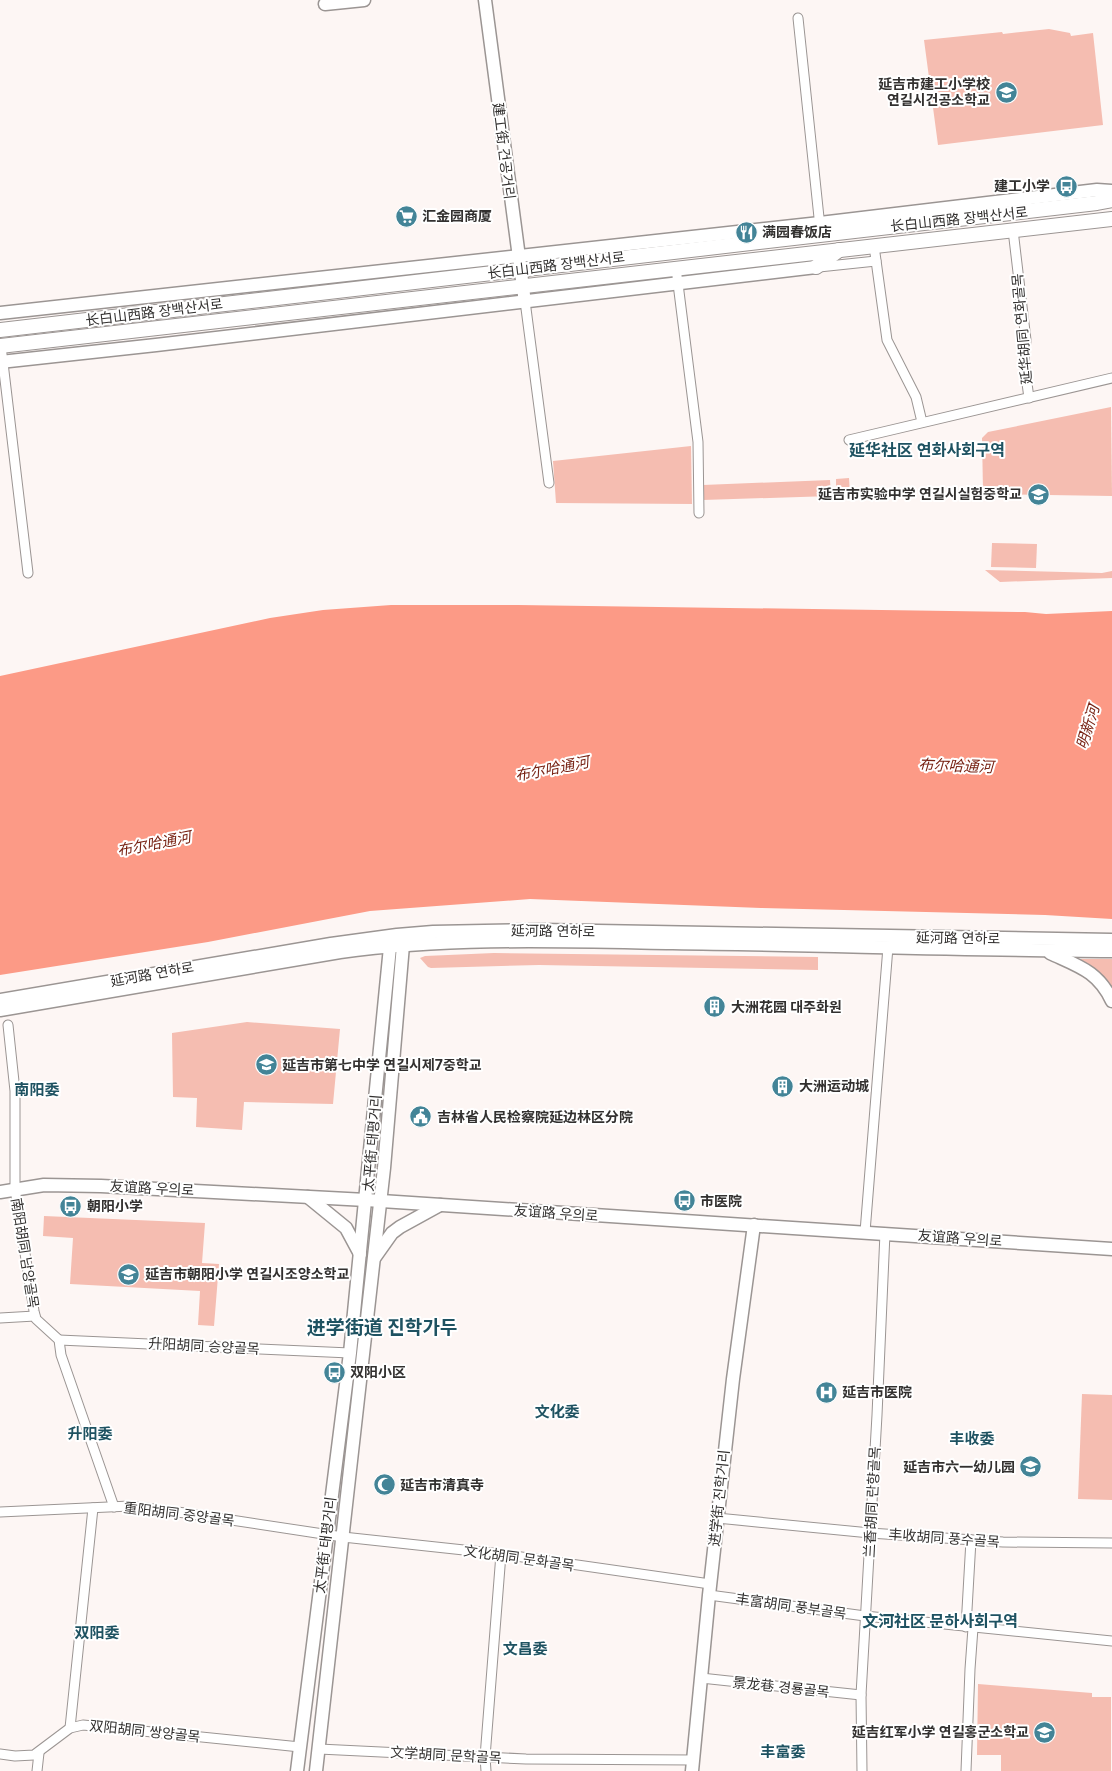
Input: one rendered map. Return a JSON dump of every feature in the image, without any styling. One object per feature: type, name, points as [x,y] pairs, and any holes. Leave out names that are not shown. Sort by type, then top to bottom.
[{"type":"main road","points":[[324,4],[364,0]]},
{"type":"main road","name":"建工街 건공거리","points":[[485,0],[525,301]]},
{"type":"main road","name":"长白山西路 장백산서로","points":[[0,330],[520,269],[1097,190],[1112,191]]},
{"type":"main road","name":"长白山西路 장백산서로","points":[[0,313],[518,255],[1097,204],[1112,200]]},
{"type":"main road","name":"长白山西路 장백산서로","points":[[0,346],[1112,219]]},
{"type":"main road","points":[[1,362],[816,267],[840,250]]},
{"type":"main road","name":"延河路 연하로","points":[[0,1010],[459,931],[525,930],[1112,940]]},
{"type":"main road","name":"延河路 연하로","points":[[0,1000],[331,944],[527,940],[1112,951]]},
{"type":"main road","name":"太平街 태평거리","points":[[297,1771],[350,1353],[397,942]]},
{"type":"main road","name":"太平街 태평거리","points":[[316,1771],[381,1201],[397,942]]},
{"type":"main road","points":[[1043,950],[1086,969],[1103,986],[1112,1001]]},
{"type":"main road","name":"友谊路 우의로","points":[[0,1192],[44,1185],[72,1185],[308,1196],[1112,1249]]},
{"type":"main road","points":[[308,1196],[346,1228],[360,1254]]},
{"type":"main road","points":[[375,1257],[392,1233],[440,1205]]},
{"type":"main road","name":"进学街 진학거리","points":[[692,1766],[732,1379],[754,1225]]},
{"type":"street","points":[[798,18],[821,229]]},
{"type":"street","name":"延华胡同 연화골목","points":[[1013,230],[1026,340],[1024,362],[1029,398]]},
{"type":"street","points":[[874,246],[887,340],[916,397],[922,422]]},
{"type":"street","points":[[816,267],[876,261]]},
{"type":"street","points":[[676,268],[698,442],[699,513]]},
{"type":"street","points":[[525,301],[550,483]]},
{"type":"street","points":[[0,346],[28,572]]},
{"type":"street","points":[[849,440],[1112,378]]},
{"type":"street","points":[[865,1232],[888,947]]},
{"type":"street","name":"南阳胡同 남양골목","points":[[8,1026],[15,1091],[15,1190],[35,1316],[59,1340]]},
{"type":"street","name":"兰香胡同 란향골목","points":[[862,1771],[860,1695],[878,1415],[885,1233]]},
{"type":"street","points":[[0,1318],[35,1316]]},
{"type":"street","points":[[59,1340],[61,1355],[114,1507]]},
{"type":"street","name":"升阳胡同 승양골목","points":[[59,1340],[350,1353]]},
{"type":"street","name":"重阳胡同 중양골목","points":[[0,1512],[130,1506],[327,1534]]},
{"type":"street","points":[[70,1728],[93,1508]]},
{"type":"street","name":"丰收胡同 풍수골목","points":[[717,1518],[870,1533],[971,1540],[1027,1543],[1112,1543]]},
{"type":"street","name":"文化胡同 문화골목","points":[[327,1534],[501,1554],[709,1590]]},
{"type":"street","points":[[966,1771],[970,1669],[971,1540]]},
{"type":"street","points":[[486,1771],[501,1554]]},
{"type":"street","name":"丰富胡同 풍부골목","points":[[709,1590],[865,1616],[1112,1641]]},
{"type":"street","name":"景龙巷 경룡골목","points":[[701,1678],[860,1695]]},
{"type":"street","name":"双阳胡同 쌍양골목","points":[[39,1753],[70,1728],[83,1725],[300,1747]]},
{"type":"street","name":"文学胡同 문학골목","points":[[319,1749],[692,1766]]},
{"type":"street","points":[[0,1754],[15,1756],[39,1753],[37,1771]]},
{"type":"shaded area","points":[[1049,29],[1070,33],[1071,36],[1093,33],[1103,125],[938,145],[924,40]]},
{"type":"shaded area","points":[[1111,407],[1112,496],[988,494],[983,491],[982,438],[988,432]]},
{"type":"shaded area","points":[[691,446],[692,504],[556,503],[553,461]]},
{"type":"shaded area","points":[[849,478],[850,494],[836,495],[836,479]]},
{"type":"shaded area","points":[[830,480],[831,496],[703,500],[703,485]]},
{"type":"shaded area","points":[[992,543],[1037,544],[1036,568],[991,567]]},
{"type":"shaded area","points":[[985,570],[1102,573],[1112,571],[1112,578],[1000,582]]},
{"type":"shaded area","points":[[494,953],[818,957],[818,970],[539,965],[431,968],[420,958],[425,956]]},
{"type":"shaded area","points":[[1075,959],[1112,959],[1112,995]]},
{"type":"shaded area","points":[[247,1022],[340,1029],[333,1104],[244,1102],[242,1130],[196,1127],[197,1098],[173,1097],[172,1033]]},
{"type":"shaded area","points":[[44,1216],[205,1223],[202,1263],[219,1264],[214,1326],[198,1325],[200,1291],[70,1284],[73,1238],[43,1236]]},
{"type":"shaded area","points":[[1082,1394],[1112,1395],[1112,1500],[1078,1499]]},
{"type":"shaded area","name":"延吉红军小学 연길홍군소학교","points":[[978,1684],[1092,1693],[1092,1697],[1111,1697],[1111,1771],[1001,1771],[1001,1755],[977,1755]]},
{"type":"water","points":[[391,605],[518,605],[1025,612],[1046,614],[1112,611],[1112,919],[1045,915],[761,908],[530,899],[370,911],[208,942],[0,975],[0,676],[270,618],[323,610]]},
{"type":"place","name":"延吉市建工小学校 연길시건공소학교","points":[[1006,92]]},
{"type":"place","name":"建工小学","points":[[1066,186]]},
{"type":"place","name":"汇金园商厦","points":[[406,216]]},
{"type":"place","name":"满园春饭店","points":[[746,232]]},
{"type":"place","name":"延吉市实验中学 연길시실험중학교","points":[[1038,494]]},
{"type":"place","name":"大洲花园 대주화원","points":[[715,1007]]},
{"type":"place","name":"延吉市第七中学 연길시제7중학교","points":[[266,1065]]},
{"type":"place","name":"大洲运动城","points":[[783,1086]]},
{"type":"place","name":"吉林省人民检察院延边林区分院","points":[[421,1117]]},
{"type":"place","name":"市医院","points":[[684,1201]]},
{"type":"place","name":"朝阳小学","points":[[71,1206]]},
{"type":"place","name":"延吉市朝阳小学 연길시조양소학교","points":[[129,1274]]},
{"type":"place","name":"双阳小区","points":[[334,1372]]},
{"type":"place","name":"延吉市医院","points":[[826,1392]]},
{"type":"place","name":"延吉市六一幼儿园","points":[[1031,1467]]},
{"type":"place","name":"延吉市清真寺","points":[[384,1485]]},
{"type":"place","name":"延吉红军小学 연길홍군소학교","points":[[1045,1732]]},
{"type":"district","name":"延华社区 연화사회구역","points":[[927,450]]},
{"type":"district","name":"南阳委","points":[[37,1090]]},
{"type":"district","name":"进学街道 진학가두","points":[[382,1327]]},
{"type":"district","name":"文化委","points":[[557,1412]]},
{"type":"district","name":"升阳委","points":[[90,1434]]},
{"type":"district","name":"丰收委","points":[[972,1439]]},
{"type":"district","name":"文河社区 문하사회구역","points":[[940,1621]]},
{"type":"district","name":"双阳委","points":[[97,1633]]},
{"type":"district","name":"文昌委","points":[[525,1649]]},
{"type":"district","name":"丰富委","points":[[783,1752]]},
{"type":"water label","name":"明新河","points":[[1088,727]]},
{"type":"water label","name":"布尔哈通河","points":[[956,766]]},
{"type":"water label","name":"布尔哈通河","points":[[552,769]]},
{"type":"water label","name":"布尔哈通河","points":[[154,844]]}]
